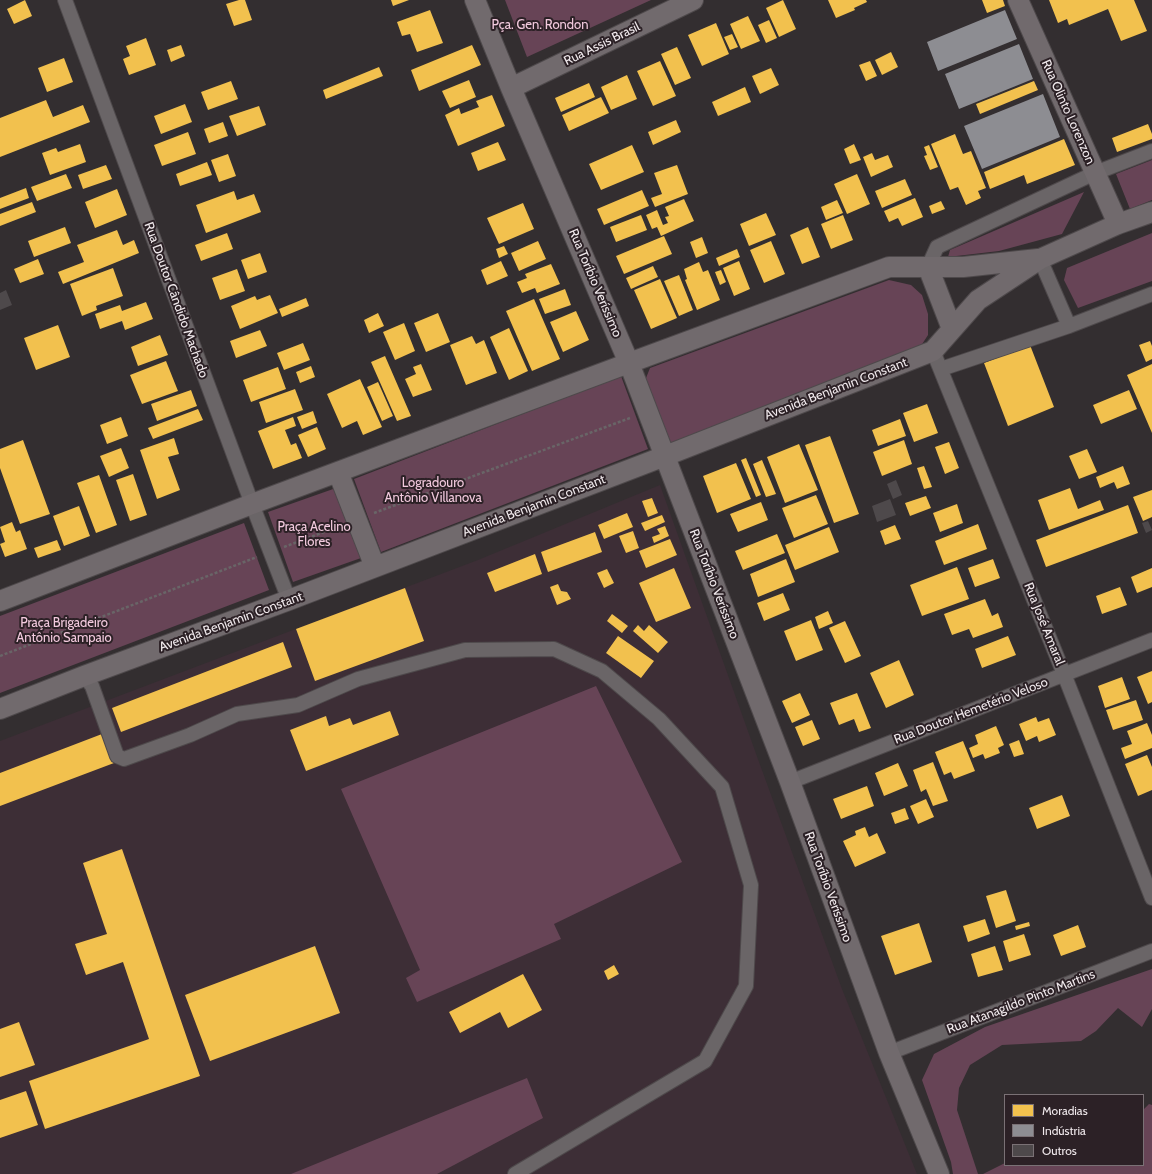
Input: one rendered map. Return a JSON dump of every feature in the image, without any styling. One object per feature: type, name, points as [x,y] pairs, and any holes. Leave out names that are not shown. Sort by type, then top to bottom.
[{"type":"main road","name":"Rua Toríbio Veríssimo","points":[[475,0],[511,88],[629,362],[790,782],[889,1053],[939,1174]]},
{"type":"main road","name":"Rua Assis Brasil","points":[[511,88],[693,0]]},
{"type":"main road","name":"Rua Olinto Lorenzon","points":[[1018,0],[1118,224]]},
{"type":"main road","name":"Avenida Benjamin Constant","points":[[0,709],[376,567],[933,351],[978,300],[1040,259],[1118,224],[1152,212]]},
{"type":"main road","name":"Avenida Benjamin Constant","points":[[0,601],[629,362],[889,267],[963,267],[1040,259]]},
{"type":"main road","points":[[928,267],[952,329]]},
{"type":"main road","points":[[338,472],[376,567]]},
{"type":"street","name":"Rua Doutor Cândido Machado","points":[[65,0],[289,600]]},
{"type":"street","points":[[928,267],[937,247],[1095,173],[1152,152]]},
{"type":"street","points":[[1040,259],[1069,326]]},
{"type":"street","points":[[941,370],[1069,326],[1152,294]]},
{"type":"street","name":"Rua José Amaral","points":[[933,351],[1064,674],[1152,898]]},
{"type":"street","name":"Rua Doutor Hemetério Veloso","points":[[790,782],[1152,640]]},
{"type":"street","points":[[84,676],[92,686],[117,756],[124,760],[190,735],[237,714],[298,705],[358,680],[465,650],[554,649],[602,671],[659,719],[722,787],[751,885],[746,986],[705,1061],[515,1174]]},
{"type":"street","name":"Rua Atanagildo Pinto Martins","points":[[889,1053],[1152,950]]},
{"type":"path","points":[[0,656],[357,519],[647,411]]},
{"type":"shaded area","points":[[660,485],[842,989],[917,1174],[0,1174],[0,741],[478,560]]},
{"type":"green space","name":"Pça. Gen. Rondon","points":[[505,0],[651,0],[527,57]]},
{"type":"green space","points":[[1152,160],[1152,200],[1130,209],[1116,174]]},
{"type":"green space","points":[[1084,192],[1062,234],[999,251],[948,257],[950,250]]},
{"type":"green space","points":[[1152,233],[1152,281],[1078,308],[1064,280],[1067,268]]},
{"type":"green space","points":[[889,280],[911,285],[922,295],[928,314],[928,335],[917,352],[670,446],[644,383],[650,368]]},
{"type":"green space","name":"Logradouro Antônio Villanova","points":[[621,376],[648,449],[381,552],[354,479]]},
{"type":"green space","name":"Praça Acelino Flores","points":[[336,488],[361,558],[293,582],[268,512]]},
{"type":"green space","name":"Praça Brigadeiro Antônio Sampaio","points":[[244,523],[269,590],[0,693],[0,616]]},
{"type":"green space","points":[[596,686],[682,862],[554,924],[561,939],[417,1002],[406,978],[420,970],[341,789]]},
{"type":"green space","points":[[1152,969],[1152,1009],[1142,1027],[1118,1008],[1096,1031],[1081,1041],[1002,1045],[970,1065],[959,1088],[957,1110],[978,1174],[953,1174],[951,1162],[922,1080],[934,1054],[985,1027]]},
{"type":"green space","points":[[527,1078],[543,1118],[437,1174],[291,1174]]},
{"type":"green space","points":[[1149,1104],[1152,1105],[1152,1174],[983,1174],[1004,1164],[1004,1166],[1144,1166],[1144,1109]]},
{"type":"building: Moradias","points":[[25,0],[32,16],[14,24],[7,9]]},
{"type":"building: Moradias","points":[[239,0],[245,0],[252,20],[234,26],[226,4]]},
{"type":"building: Moradias","points":[[391,0],[409,0],[393,6]]},
{"type":"building: Moradias","points":[[783,0],[796,29],[779,37],[766,8]]},
{"type":"building: Moradias","points":[[828,0],[866,0],[867,2],[854,8],[855,10],[836,18]]},
{"type":"building: Moradias","points":[[982,0],[1003,0],[1005,6],[987,13]]},
{"type":"building: Moradias","points":[[1049,0],[1134,0],[1147,31],[1121,41],[1108,9],[1069,25],[1067,19],[1058,23]]},
{"type":"building: Moradias","points":[[430,10],[443,43],[417,52],[410,34],[402,36],[397,22]]},
{"type":"building: Moradias","points":[[748,16],[760,41],[741,49],[730,24]]},
{"type":"building: Moradias","points":[[769,20],[777,38],[766,43],[758,25]]},
{"type":"building: Moradias","points":[[716,23],[729,54],[702,66],[688,35]]},
{"type":"building: Moradias","points":[[732,34],[738,47],[730,50],[724,37]]},
{"type":"building: Moradias","points":[[146,38],[156,65],[129,75],[123,59],[130,56],[126,46]]},
{"type":"building: Moradias","points":[[181,45],[185,56],[171,62],[167,50]]},
{"type":"building: Moradias","points":[[472,45],[481,65],[419,91],[411,70]]},
{"type":"building: Moradias","points":[[677,47],[691,78],[675,85],[661,54]]},
{"type":"building: Moradias","points":[[891,52],[898,67],[882,75],[875,60]]},
{"type":"building: Moradias","points":[[64,58],[73,82],[47,92],[38,68]]},
{"type":"building: Moradias","points":[[660,61],[676,96],[653,106],[637,71]]},
{"type":"building: Moradias","points":[[870,61],[877,76],[866,81],[859,65]]},
{"type":"building: Moradias","points":[[379,67],[383,76],[326,99],[323,90]]},
{"type":"building: Moradias","points":[[771,68],[779,85],[760,94],[752,76]]},
{"type":"building: Moradias","points":[[627,75],[637,99],[611,110],[601,87]]},
{"type":"building: Moradias","points":[[469,80],[476,97],[450,108],[442,91]]},
{"type":"building: Moradias","points":[[231,81],[238,99],[208,110],[201,92]]},
{"type":"building: Moradias","points":[[1034,81],[1038,90],[980,114],[976,104]]},
{"type":"building: Moradias","points":[[589,83],[595,97],[561,112],[555,98]]},
{"type":"building: Moradias","points":[[745,87],[751,102],[718,116],[712,102]]},
{"type":"building: Moradias","points":[[492,95],[505,126],[458,146],[445,115],[459,108],[461,114],[479,107],[476,101]]},
{"type":"building: Moradias","points":[[601,97],[609,113],[569,131],[562,115]]},
{"type":"building: Moradias","points":[[46,100],[53,117],[83,105],[90,122],[0,157],[0,118]]},
{"type":"building: Moradias","points":[[185,104],[192,122],[161,134],[154,116]]},
{"type":"building: Moradias","points":[[259,106],[266,125],[237,136],[229,116]]},
{"type":"building: Moradias","points":[[676,120],[681,132],[653,145],[648,132]]},
{"type":"building: Moradias","points":[[223,122],[228,136],[209,143],[204,129]]},
{"type":"building: Moradias","points":[[1148,124],[1152,134],[1152,139],[1117,152],[1112,138]]},
{"type":"building: Moradias","points":[[188,132],[196,154],[162,166],[154,145]]},
{"type":"building: Moradias","points":[[955,134],[963,154],[971,151],[986,188],[978,191],[981,198],[966,205],[958,187],[950,190],[931,144]]},
{"type":"building: Moradias","points":[[1064,139],[1075,165],[1027,184],[1024,175],[990,189],[984,172]]},
{"type":"building: Moradias","points":[[498,142],[506,160],[478,171],[471,153]]},
{"type":"building: Moradias","points":[[80,144],[86,162],[50,175],[42,153],[56,148],[58,152]]},
{"type":"building: Moradias","points":[[854,144],[861,160],[850,164],[844,149]]},
{"type":"building: Moradias","points":[[632,145],[644,172],[601,190],[589,164]]},
{"type":"building: Moradias","points":[[929,145],[938,167],[930,170],[924,156],[927,155],[924,147]]},
{"type":"building: Moradias","points":[[872,153],[875,160],[888,155],[893,167],[871,177],[863,157]]},
{"type":"building: Moradias","points":[[228,154],[236,176],[219,182],[211,160]]},
{"type":"building: Moradias","points":[[207,162],[212,175],[180,186],[176,174]]},
{"type":"building: Moradias","points":[[106,165],[112,179],[83,189],[78,175]]},
{"type":"building: Moradias","points":[[677,165],[688,194],[655,207],[651,198],[662,194],[654,173]]},
{"type":"building: Moradias","points":[[66,174],[72,188],[37,201],[31,187]]},
{"type":"building: Moradias","points":[[857,174],[870,204],[847,214],[834,184]]},
{"type":"building: Moradias","points":[[905,179],[912,195],[882,208],[875,191]]},
{"type":"building: Moradias","points":[[26,188],[29,198],[0,209],[0,198]]},
{"type":"building: Moradias","points":[[117,189],[127,215],[95,228],[85,202]]},
{"type":"building: Moradias","points":[[642,190],[649,206],[604,225],[597,209]]},
{"type":"building: Moradias","points":[[234,191],[237,200],[254,194],[261,212],[206,233],[196,205]]},
{"type":"building: Moradias","points":[[915,198],[923,217],[902,226],[898,218],[889,222],[884,211]]},
{"type":"building: Moradias","points":[[684,199],[694,221],[661,236],[657,227],[652,229],[646,215],[657,210],[663,225],[668,223],[665,217],[669,216],[665,207]]},
{"type":"building: Moradias","points":[[837,200],[843,213],[826,220],[821,207]]},
{"type":"building: Moradias","points":[[941,201],[945,209],[932,214],[929,206]]},
{"type":"building: Moradias","points":[[32,202],[36,212],[0,226],[0,214]]},
{"type":"building: Moradias","points":[[523,203],[534,229],[499,244],[487,218]]},
{"type":"building: Moradias","points":[[766,213],[776,235],[749,246],[740,224]]},
{"type":"building: Moradias","points":[[641,215],[647,230],[616,242],[610,227]]},
{"type":"building: Moradias","points":[[843,215],[853,240],[831,249],[821,224]]},
{"type":"building: Moradias","points":[[65,227],[71,243],[34,257],[28,241]]},
{"type":"building: Moradias","points":[[808,227],[820,257],[802,264],[790,235]]},
{"type":"building: Moradias","points":[[117,230],[123,245],[134,240],[139,253],[63,284],[58,272],[84,262],[77,245]]},
{"type":"building: Moradias","points":[[227,233],[233,249],[201,261],[195,245]]},
{"type":"building: Moradias","points":[[664,236],[672,254],[624,274],[616,256]]},
{"type":"building: Moradias","points":[[702,237],[708,253],[696,258],[690,242]]},
{"type":"building: Moradias","points":[[538,241],[546,259],[519,271],[511,253]]},
{"type":"building: Moradias","points":[[771,241],[785,274],[764,283],[750,250]]},
{"type":"building: Moradias","points":[[504,246],[508,254],[499,258],[496,249]]},
{"type":"building: Moradias","points":[[737,249],[740,257],[719,266],[716,258]]},
{"type":"building: Moradias","points":[[260,253],[267,272],[248,279],[241,260]]},
{"type":"building: Moradias","points":[[38,259],[44,274],[20,283],[14,269]]},
{"type":"building: Moradias","points":[[501,261],[508,276],[487,285],[481,270]]},
{"type":"building: Moradias","points":[[739,261],[750,289],[734,296],[723,268]]},
{"type":"building: Moradias","points":[[699,262],[703,272],[708,270],[720,300],[697,310],[685,280],[687,279],[684,269]]},
{"type":"building: Moradias","points":[[551,264],[560,284],[537,293],[535,288],[522,293],[517,282],[527,278],[525,274]]},
{"type":"building: Moradias","points":[[653,266],[658,277],[631,289],[626,278]]},
{"type":"building: Moradias","points":[[113,268],[123,296],[96,306],[97,310],[82,316],[70,284]]},
{"type":"building: Moradias","points":[[237,269],[245,291],[220,300],[212,278]]},
{"type":"building: Moradias","points":[[721,270],[726,282],[720,285],[715,272]]},
{"type":"building: Moradias","points":[[679,275],[693,310],[679,316],[664,281]]},
{"type":"building: Moradias","points":[[660,279],[677,318],[651,329],[634,290]]},
{"type":"building: Moradias","points":[[565,289],[571,305],[545,314],[539,299]]},
{"type":"building: Moradias","points":[[270,295],[278,313],[240,329],[231,306],[255,296],[257,300]]},
{"type":"building: Moradias","points":[[306,298],[309,306],[282,317],[279,309]]},
{"type":"building: Moradias","points":[[534,299],[560,359],[532,371],[506,311]]},
{"type":"building: Moradias","points":[[146,302],[153,319],[125,330],[122,321],[100,329],[95,314],[120,305],[122,311]]},
{"type":"building: Moradias","points":[[576,311],[589,340],[563,352],[550,322]]},
{"type":"building: Moradias","points":[[378,313],[384,326],[369,333],[364,320]]},
{"type":"building: Moradias","points":[[438,313],[450,342],[426,352],[414,323]]},
{"type":"building: Moradias","points":[[404,323],[415,351],[395,360],[383,332]]},
{"type":"building: Moradias","points":[[58,325],[70,357],[36,370],[24,338]]},
{"type":"building: Moradias","points":[[509,328],[528,371],[509,380],[490,337]]},
{"type":"building: Moradias","points":[[260,330],[267,346],[236,358],[230,341]]},
{"type":"building: Moradias","points":[[160,335],[168,355],[138,366],[131,347]]},
{"type":"building: Moradias","points":[[472,336],[476,344],[484,340],[497,373],[466,385],[450,345]]},
{"type":"building: Moradias","points":[[1150,341],[1152,346],[1152,359],[1146,362],[1139,345]]},
{"type":"building: Moradias","points":[[303,343],[310,360],[284,370],[277,353]]},
{"type":"building: Moradias","points":[[1030,345],[1054,407],[1008,426],[984,363]]},
{"type":"building: Moradias","points":[[385,356],[411,416],[397,421],[371,362]]},
{"type":"building: Moradias","points":[[166,361],[178,391],[142,404],[130,375]]},
{"type":"building: Moradias","points":[[421,364],[432,390],[413,397],[405,379],[416,374],[413,367]]},
{"type":"building: Moradias","points":[[1152,364],[1152,433],[1127,375]]},
{"type":"building: Moradias","points":[[311,366],[315,377],[300,383],[296,372]]},
{"type":"building: Moradias","points":[[278,367],[286,389],[251,402],[243,380]]},
{"type":"building: Moradias","points":[[360,379],[382,427],[363,435],[357,421],[342,428],[327,394]]},
{"type":"building: Moradias","points":[[378,382],[393,416],[382,421],[367,387]]},
{"type":"building: Moradias","points":[[295,389],[303,410],[266,423],[259,402]]},
{"type":"building: Moradias","points":[[191,390],[197,406],[157,421],[151,404]]},
{"type":"building: Moradias","points":[[1129,390],[1137,409],[1101,424],[1093,405]]},
{"type":"building: Moradias","points":[[927,404],[938,433],[914,442],[903,413]]},
{"type":"building: Moradias","points":[[198,409],[203,420],[153,439],[148,428]]},
{"type":"building: Moradias","points":[[313,411],[317,423],[302,429],[297,417]]},
{"type":"building: Moradias","points":[[121,417],[128,436],[107,444],[100,425]]},
{"type":"building: Moradias","points":[[293,417],[296,426],[285,430],[291,445],[296,443],[302,458],[273,469],[258,431]]},
{"type":"building: Moradias","points":[[900,419],[906,436],[878,446],[872,430]]},
{"type":"building: Moradias","points":[[317,427],[326,449],[308,457],[298,435]]},
{"type":"building: Moradias","points":[[830,436],[859,514],[834,523],[805,445]]},
{"type":"building: Moradias","points":[[174,438],[179,454],[168,457],[180,490],[157,499],[140,450]]},
{"type":"building: Moradias","points":[[23,440],[50,514],[20,524],[0,468],[0,449]]},
{"type":"building: Moradias","points":[[904,440],[912,464],[882,476],[873,452]]},
{"type":"building: Moradias","points":[[949,442],[959,468],[945,474],[935,447]]},
{"type":"building: Moradias","points":[[799,444],[818,490],[785,503],[767,457]]},
{"type":"building: Moradias","points":[[121,448],[129,468],[109,477],[100,456]]},
{"type":"building: Moradias","points":[[1087,449],[1097,472],[1079,479],[1069,456]]},
{"type":"building: Moradias","points":[[746,458],[761,495],[756,497],[741,460]]},
{"type":"building: Moradias","points":[[762,460],[776,494],[766,497],[753,464]]},
{"type":"building: Moradias","points":[[736,463],[751,499],[717,513],[703,476]]},
{"type":"building: Moradias","points":[[924,466],[932,487],[924,489],[917,468]]},
{"type":"building: Moradias","points":[[1123,466],[1130,484],[1117,489],[1114,482],[1100,488],[1096,477]]},
{"type":"building: Moradias","points":[[133,474],[147,515],[130,521],[116,480]]},
{"type":"building: Moradias","points":[[99,475],[117,525],[96,533],[77,483]]},
{"type":"building: Moradias","points":[[1070,488],[1078,509],[1100,500],[1104,510],[1049,530],[1038,500]]},
{"type":"building: Moradias","points":[[1152,490],[1152,517],[1143,521],[1133,497]]},
{"type":"building: Moradias","points":[[816,495],[828,524],[794,538],[782,508]]},
{"type":"building: Moradias","points":[[926,496],[931,508],[910,516],[905,503]]},
{"type":"building: Moradias","points":[[652,498],[658,513],[648,517],[642,501]]},
{"type":"building: Moradias","points":[[761,502],[768,520],[738,532],[730,514]]},
{"type":"building: Moradias","points":[[957,504],[963,523],[940,532],[933,513]]},
{"type":"building: Moradias","points":[[1128,505],[1138,533],[1046,567],[1036,540]]},
{"type":"building: Moradias","points":[[79,506],[90,536],[64,546],[53,516]]},
{"type":"building: Moradias","points":[[627,513],[633,527],[604,539],[598,525]]},
{"type":"building: Moradias","points":[[662,515],[665,522],[645,531],[641,523]]},
{"type":"building: Moradias","points":[[12,522],[16,532],[20,530],[27,549],[5,557],[0,544],[5,542],[0,527]]},
{"type":"building: Moradias","points":[[978,524],[987,549],[944,565],[935,541]]},
{"type":"building: Moradias","points":[[895,525],[901,539],[885,545],[880,531]]},
{"type":"building: Moradias","points":[[665,526],[669,536],[654,543],[652,537],[660,534],[657,529]]},
{"type":"building: Moradias","points":[[829,527],[839,552],[795,570],[785,545]]},
{"type":"building: Moradias","points":[[633,531],[639,548],[626,553],[619,536]]},
{"type":"building: Moradias","points":[[595,532],[602,552],[548,572],[541,552]]},
{"type":"building: Moradias","points":[[777,534],[785,553],[743,570],[735,551]]},
{"type":"building: Moradias","points":[[670,539],[677,555],[646,568],[639,551]]},
{"type":"building: Moradias","points":[[57,540],[61,550],[38,558],[34,548]]},
{"type":"building: Moradias","points":[[535,554],[542,574],[495,592],[487,573]]},
{"type":"building: Moradias","points":[[786,559],[795,582],[758,597],[750,574]]},
{"type":"building: Moradias","points":[[993,559],[1000,578],[975,587],[968,568]]},
{"type":"building: Moradias","points":[[957,567],[969,599],[922,616],[910,585]]},
{"type":"building: Moradias","points":[[674,568],[691,608],[656,622],[639,583]]},
{"type":"building: Moradias","points":[[1152,568],[1152,587],[1137,593],[1131,577]]},
{"type":"building: Moradias","points":[[607,569],[614,583],[604,588],[597,573]]},
{"type":"building: Moradias","points":[[558,584],[561,591],[567,592],[571,599],[557,605],[550,587]]},
{"type":"building: Moradias","points":[[1120,587],[1127,605],[1102,614],[1096,596]]},
{"type":"building: Moradias","points":[[405,588],[424,641],[315,681],[296,629]]},
{"type":"building: Moradias","points":[[783,593],[790,610],[764,621],[757,603]]},
{"type":"building: Moradias","points":[[985,599],[992,616],[998,613],[1003,627],[973,638],[969,629],[952,635],[944,614]]},
{"type":"building: Moradias","points":[[828,611],[833,623],[819,629],[815,617]]},
{"type":"building: Moradias","points":[[612,614],[628,626],[622,633],[607,621]]},
{"type":"building: Moradias","points":[[811,620],[823,650],[796,661],[784,631]]},
{"type":"building: Moradias","points":[[845,621],[861,656],[845,663],[829,628]]},
{"type":"building: Moradias","points":[[638,625],[644,631],[649,625],[668,642],[658,653],[633,631]]},
{"type":"building: Moradias","points":[[618,636],[654,661],[641,678],[606,653]]},
{"type":"building: Moradias","points":[[1008,636],[1016,655],[982,668],[975,649]]},
{"type":"building: Moradias","points":[[283,642],[292,667],[121,732],[112,708]]},
{"type":"building: Moradias","points":[[899,660],[914,695],[886,708],[870,673]]},
{"type":"building: Moradias","points":[[1152,671],[1152,702],[1148,704],[1137,677]]},
{"type":"building: Moradias","points":[[1122,677],[1130,699],[1105,708],[1098,686]]},
{"type":"building: Moradias","points":[[800,693],[810,715],[792,723],[782,701]]},
{"type":"building: Moradias","points":[[857,693],[871,728],[859,732],[854,719],[839,725],[830,703]]},
{"type":"building: Moradias","points":[[1136,700],[1143,720],[1113,730],[1106,710]]},
{"type":"building: Moradias","points":[[390,711],[399,735],[306,771],[290,730],[326,716],[329,726],[350,718],[353,725]]},
{"type":"building: Moradias","points":[[1036,717],[1038,722],[1049,718],[1056,735],[1039,742],[1037,736],[1026,741],[1019,724]]},
{"type":"building: Moradias","points":[[812,720],[820,739],[803,746],[795,727]]},
{"type":"building: Moradias","points":[[1147,723],[1152,735],[1152,748],[1125,759],[1121,748],[1132,744],[1127,731]]},
{"type":"building: Moradias","points":[[996,726],[1004,745],[998,748],[1000,753],[985,759],[983,754],[973,758],[969,748],[978,744],[975,735]]},
{"type":"building: Moradias","points":[[102,734],[114,763],[0,806],[0,773]]},
{"type":"building: Moradias","points":[[1019,740],[1024,754],[1014,757],[1009,744]]},
{"type":"building: Moradias","points":[[963,741],[975,771],[954,779],[951,772],[944,775],[935,752]]},
{"type":"building: Moradias","points":[[1147,755],[1152,767],[1152,790],[1138,796],[1125,764]]},
{"type":"building: Moradias","points":[[933,762],[948,801],[933,806],[926,789],[921,792],[913,770]]},
{"type":"building: Moradias","points":[[898,763],[908,786],[884,796],[875,773]]},
{"type":"building: Moradias","points":[[867,786],[874,806],[841,819],[833,799]]},
{"type":"building: Moradias","points":[[1062,795],[1070,816],[1037,829],[1029,808]]},
{"type":"building: Moradias","points":[[926,799],[934,817],[918,824],[910,806]]},
{"type":"building: Moradias","points":[[905,808],[909,819],[895,824],[891,813]]},
{"type":"building: Moradias","points":[[865,827],[869,837],[877,833],[886,853],[855,867],[843,841],[856,835],[855,831]]},
{"type":"building: Moradias","points":[[122,849],[200,1076],[45,1129],[29,1081],[149,1039],[123,962],[86,975],[75,944],[107,934],[83,863]]},
{"type":"building: Moradias","points":[[1006,890],[1016,921],[996,928],[986,896]]},
{"type":"building: Moradias","points":[[985,919],[990,934],[968,942],[963,926]]},
{"type":"building: Moradias","points":[[1029,922],[1030,926],[1016,930],[1015,926]]},
{"type":"building: Moradias","points":[[919,923],[932,962],[895,975],[881,936]]},
{"type":"building: Moradias","points":[[1078,925],[1086,947],[1061,956],[1053,935]]},
{"type":"building: Moradias","points":[[1024,934],[1031,955],[1009,962],[1003,941]]},
{"type":"building: Moradias","points":[[315,946],[340,1013],[210,1061],[185,995]]},
{"type":"building: Moradias","points":[[995,946],[1003,970],[978,977],[971,954]]},
{"type":"building: Moradias","points":[[614,965],[619,974],[608,980],[604,971]]},
{"type":"building: Moradias","points":[[523,974],[542,1010],[508,1028],[500,1012],[460,1033],[449,1012]]},
{"type":"building: Moradias","points":[[19,1022],[35,1065],[0,1077],[0,1029]]},
{"type":"building: Moradias","points":[[26,1091],[38,1125],[0,1138],[0,1100]]},
{"type":"building: Indústria","points":[[1005,10],[1017,39],[938,71],[927,42]]},
{"type":"building: Indústria","points":[[1019,44],[1033,79],[959,109],[945,74]]},
{"type":"building: Indústria","points":[[1043,94],[1060,137],[982,169],[964,126]]},
{"type":"building: Outros","points":[[6,290],[12,305],[0,310],[0,293]]},
{"type":"building: Outros","points":[[896,480],[902,495],[893,499],[887,484]]},
{"type":"building: Outros","points":[[890,499],[896,515],[877,522],[872,506]]},
{"type":"building: Outros","points":[[1148,521],[1152,530],[1146,533],[1142,523]]}]
